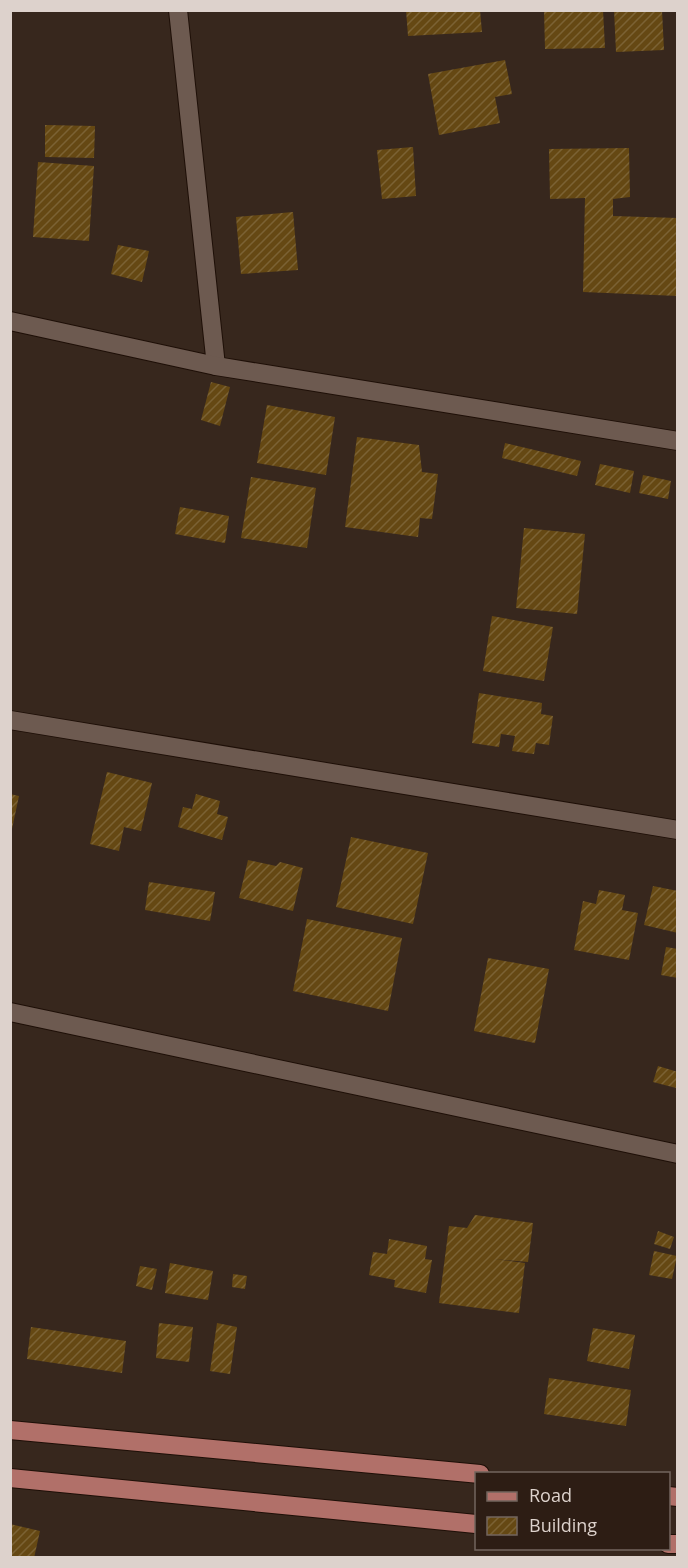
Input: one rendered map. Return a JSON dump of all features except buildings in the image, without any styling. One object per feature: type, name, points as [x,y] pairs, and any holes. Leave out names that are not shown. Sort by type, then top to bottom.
[{"type":"main road","points":[[10,1430],[475,1473]]},
{"type":"main road","points":[[10,1478],[475,1524]]},
{"type":"street","points":[[178,10],[216,366]]},
{"type":"street","points":[[10,321],[216,366],[678,441]]},
{"type":"street","points":[[10,720],[678,830]]},
{"type":"street","points":[[10,1012],[678,1154]]}]
